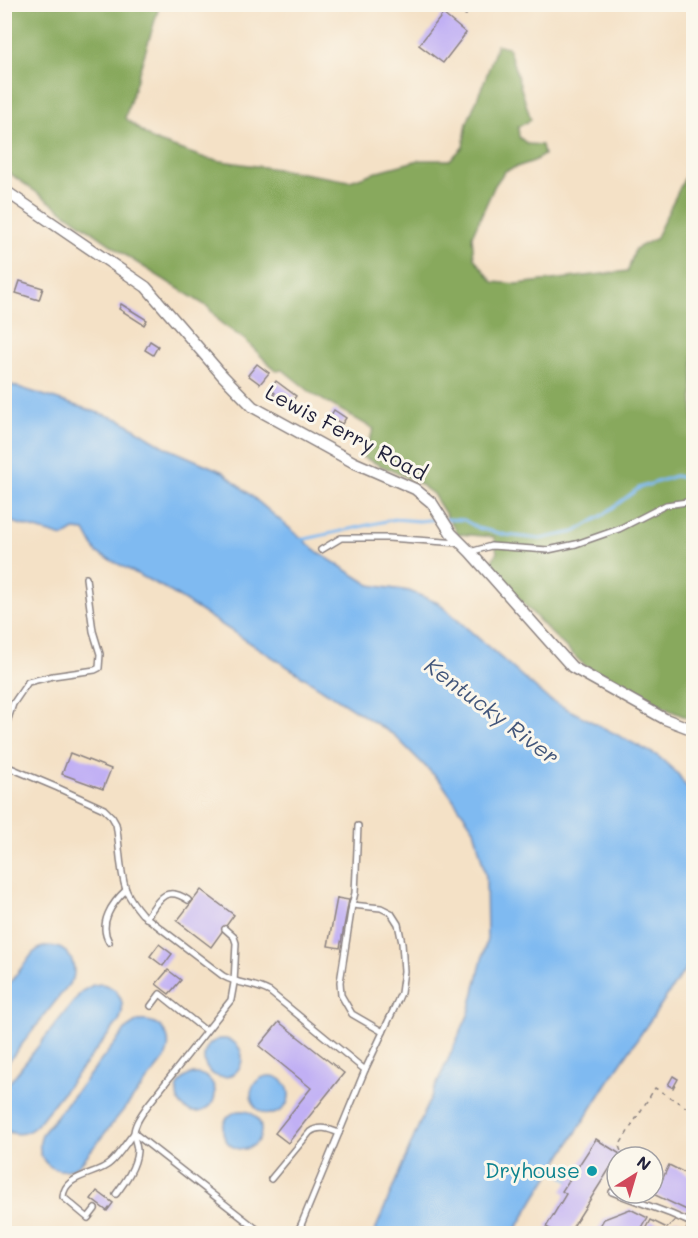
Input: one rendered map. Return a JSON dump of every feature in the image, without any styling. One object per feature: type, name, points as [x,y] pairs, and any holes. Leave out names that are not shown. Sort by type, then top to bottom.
[{"type":"street","name":"Lewis Ferry Road","points":[[4,190],[146,287],[222,375],[253,407],[353,462],[414,489],[432,503],[451,533],[572,667],[665,719],[693,730]]},
{"type":"lane","points":[[470,552],[491,546],[548,550],[576,544],[619,529],[666,504],[693,501]]},
{"type":"lane","points":[[321,550],[341,538],[388,538],[461,543]]},
{"type":"lane","points":[[4,731],[13,704],[28,682],[99,668],[100,654],[93,631],[86,578]]},
{"type":"lane","points":[[4,761],[6,766],[104,809],[116,824],[126,890],[133,903],[146,918],[223,976],[234,982],[270,992],[365,1070]]},
{"type":"lane","points":[[358,826],[355,893],[340,982],[341,995],[352,1014],[383,1032]]},
{"type":"lane","points":[[109,942],[104,925],[117,898],[126,890]]},
{"type":"lane","points":[[146,918],[164,895],[176,894],[188,900]]},
{"type":"lane","points":[[296,1233],[400,993],[404,971],[398,924],[391,913],[381,908],[352,905]]},
{"type":"lane","points":[[95,1209],[88,1218],[67,1202],[63,1193],[73,1180],[108,1165],[134,1133],[148,1105],[231,1000],[236,943],[234,937],[225,928]]},
{"type":"lane","points":[[151,1006],[160,994],[206,1031]]},
{"type":"lane","points":[[271,1179],[314,1128],[339,1133]]},
{"type":"lane","points":[[116,1194],[134,1166],[137,1149],[134,1133]]},
{"type":"lane","points":[[134,1133],[263,1233]]},
{"type":"lane","points":[[647,1205],[693,1224]]},
{"type":"path","points":[[620,1145],[656,1088],[689,1109],[693,1102]]},
{"type":"green space","points":[[160,4],[125,118],[153,140],[208,159],[350,181],[419,160],[450,160],[463,147],[467,123],[497,45],[508,47],[531,120],[518,127],[519,137],[528,144],[542,145],[544,155],[505,171],[495,185],[472,236],[474,258],[493,282],[517,284],[628,271],[635,249],[655,239],[685,177],[693,171],[693,720],[585,666],[489,566],[497,552],[494,537],[458,534],[433,494],[415,481],[362,457],[374,429],[314,395],[283,370],[276,371],[245,340],[221,323],[208,307],[131,259],[5,170],[5,5]]},
{"type":"water","name":"Kentucky River","points":[[5,383],[121,420],[167,448],[223,472],[319,553],[370,585],[409,591],[438,603],[548,699],[658,756],[678,774],[693,797],[693,958],[608,1082],[514,1233],[374,1233],[426,1108],[469,1013],[487,939],[486,877],[474,829],[441,782],[394,735],[166,589],[97,553],[85,531],[74,530],[63,537],[5,520]]},
{"type":"water","points":[[48,946],[60,949],[69,956],[73,966],[73,979],[5,1066],[5,989],[33,953]]},
{"type":"water","points":[[102,984],[113,989],[120,998],[122,1009],[119,1021],[36,1126],[21,1134],[5,1130],[5,1088],[82,991],[93,985]]},
{"type":"water","points":[[138,1021],[153,1023],[164,1030],[168,1043],[165,1058],[81,1163],[64,1170],[48,1165],[40,1152],[43,1133],[127,1028]]},
{"type":"water","points":[[223,1039],[236,1045],[242,1058],[236,1071],[223,1077],[210,1071],[204,1058],[210,1045]]},
{"type":"water","points":[[196,1074],[209,1080],[215,1093],[209,1106],[196,1112],[183,1106],[177,1093],[183,1080]]},
{"type":"water","points":[[270,1076],[283,1082],[289,1095],[283,1108],[270,1114],[257,1108],[251,1095],[257,1082]]},
{"type":"water","points":[[242,1111],[255,1117],[261,1130],[255,1143],[242,1149],[229,1143],[223,1130],[229,1117]]},
{"type":"building","points":[[439,4],[470,4],[466,15]]},
{"type":"building","points":[[443,14],[466,33],[443,63],[419,45]]},
{"type":"building","points":[[20,281],[43,288],[39,300],[16,293]]},
{"type":"building","points":[[121,304],[147,320],[144,325],[119,309]]},
{"type":"building","points":[[150,341],[158,346],[153,355],[145,350]]},
{"type":"building","points":[[257,364],[269,373],[260,384],[248,375]]},
{"type":"building","points":[[276,381],[296,396],[289,406],[273,395],[275,393],[270,390]]},
{"type":"building","points":[[334,410],[346,418],[342,424],[330,417]]},
{"type":"building","points":[[70,753],[111,769],[103,789],[62,774]]},
{"type":"building","points":[[201,890],[234,915],[211,947],[177,921]]},
{"type":"building","points":[[337,898],[349,900],[340,948],[328,946]]},
{"type":"building","points":[[159,944],[172,954],[163,966],[150,956]]},
{"type":"building","points":[[168,970],[181,980],[169,994],[156,984]]},
{"type":"building","points":[[279,1022],[344,1073],[288,1143],[275,1133],[311,1088],[259,1046]]},
{"type":"building","points":[[673,1076],[678,1079],[673,1088],[668,1085]]},
{"type":"building","name":"Dryhouse","points":[[596,1139],[606,1145],[605,1176],[569,1233],[557,1233],[546,1227],[566,1194],[562,1191]]},
{"type":"building","points":[[669,1165],[693,1177],[693,1213],[665,1200],[665,1174]]},
{"type":"building","points":[[97,1191],[113,1203],[107,1211],[91,1199]]},
{"type":"building","points":[[630,1209],[648,1218],[640,1232],[642,1233],[596,1233],[604,1219]]},
{"type":"building","points":[[676,1219],[688,1225],[685,1233],[644,1233],[651,1220],[667,1228]]},
{"type":"waterway","points":[[446,519],[464,520],[478,528],[506,535],[540,539],[575,532],[603,515],[639,488],[675,476],[694,480]]},
{"type":"waterway","points":[[301,540],[395,519],[419,521],[439,519]]},
{"type":"waterway","points":[[553,1169],[569,1180]]},
{"type":"place","name":"Dryhouse","points":[[592,1171]]}]
